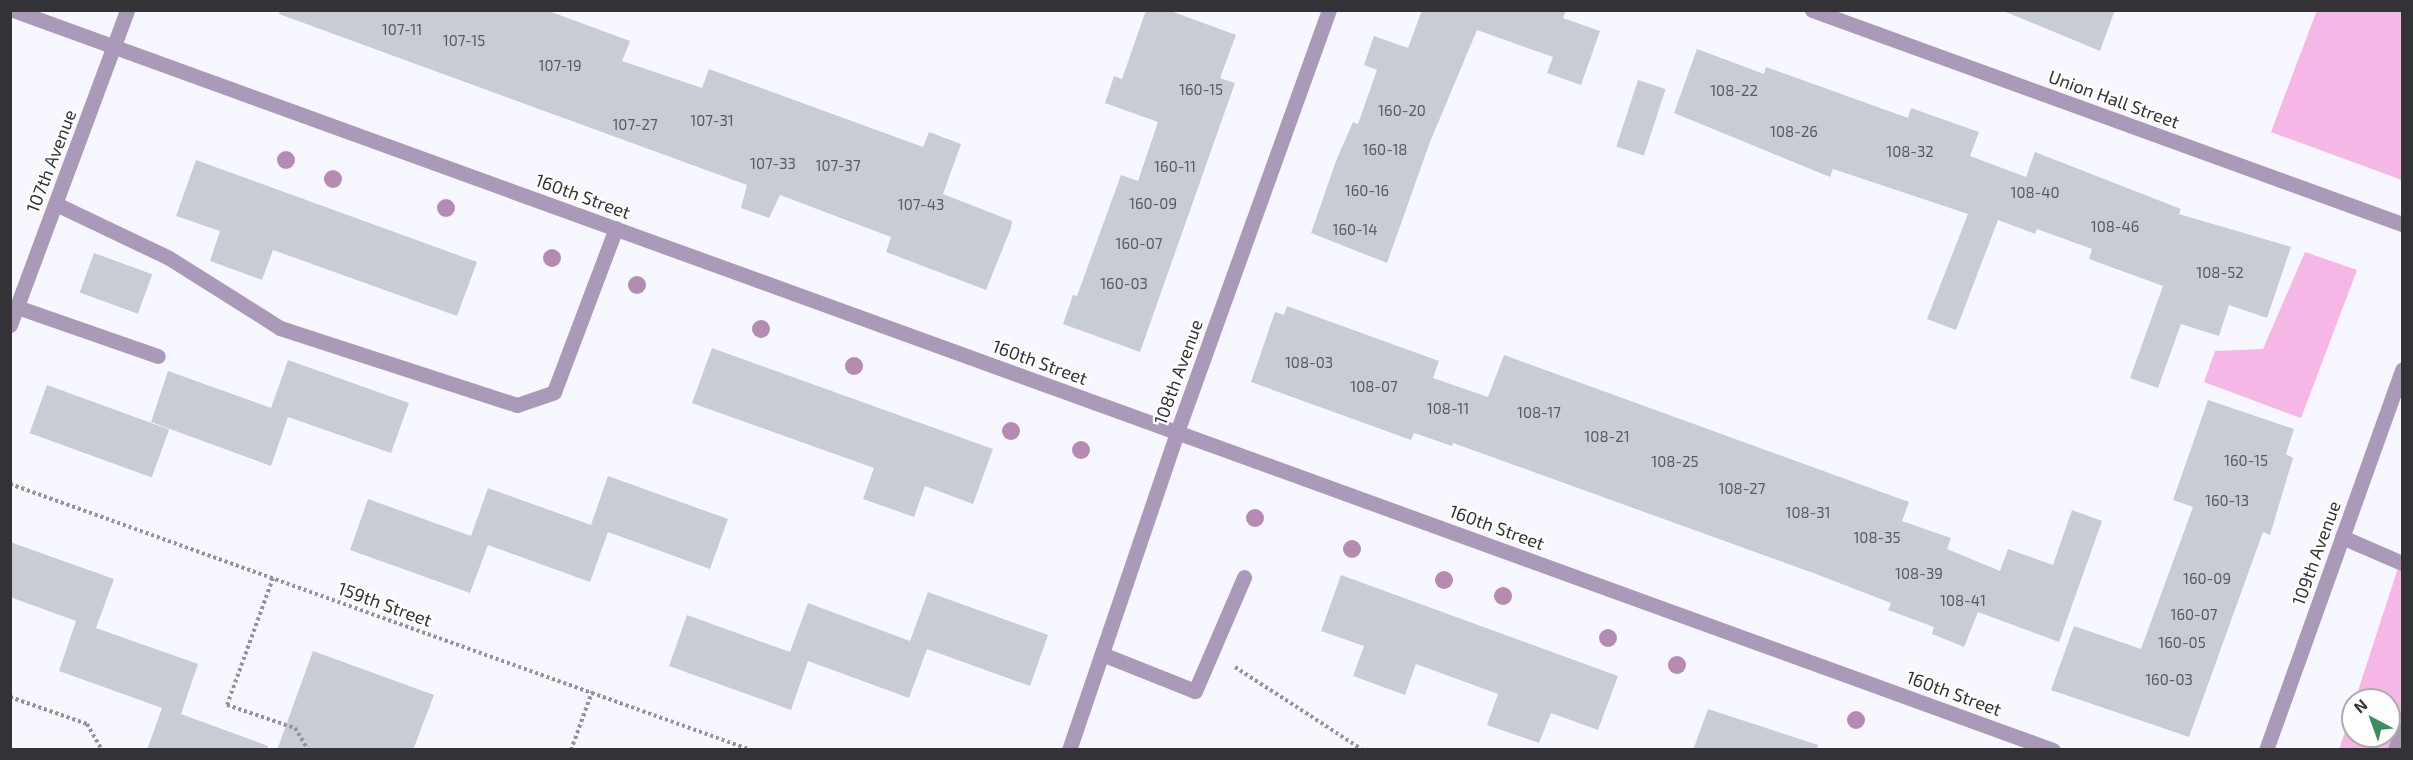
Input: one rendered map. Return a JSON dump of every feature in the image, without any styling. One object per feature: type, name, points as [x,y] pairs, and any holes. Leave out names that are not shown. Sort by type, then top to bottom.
[{"type":"street","name":"160th Street","points":[[14,10],[2054,750]]},
{"type":"street","name":"107th Avenue","points":[[10,325],[128,10]]},
{"type":"street","name":"108th Avenue","points":[[1069,750],[1177,432],[1329,10]]},
{"type":"street","name":"Union Hall Street","points":[[1812,10],[2403,224]]},
{"type":"street","points":[[56,204],[169,258],[280,328],[517,405],[554,392],[616,228]]},
{"type":"street","points":[[17,307],[158,356]]},
{"type":"street","name":"109th Avenue","points":[[2266,750],[2403,370]]},
{"type":"street","points":[[2342,537],[2403,563]]},
{"type":"street","points":[[1102,654],[1195,691],[1244,577]]},
{"type":"street","points":[[2395,750],[2403,730]]},
{"type":"path","name":"159th Street","points":[[10,484],[751,750]]},
{"type":"path","points":[[273,578],[227,705],[295,728],[308,750]]},
{"type":"path","points":[[1211,652],[1363,750]]},
{"type":"path","points":[[571,750],[592,692]]},
{"type":"path","points":[[10,697],[87,724],[102,750]]},
{"type":"shaded area","points":[[2317,10],[2402,11],[2402,180],[2271,132]]},
{"type":"shaded area","points":[[2305,252],[2357,270],[2301,418],[2204,382],[2215,351],[2263,349]]},
{"type":"shaded area","points":[[2402,556],[2402,749],[2339,750],[2341,744],[2341,748],[2401,748],[2401,688],[2359,688]]},
{"type":"building","points":[[280,10],[546,10],[630,41],[622,61],[702,88],[709,69],[923,147],[929,132],[961,144],[943,194],[1012,221],[1011,228],[986,290],[886,252],[891,237],[780,195],[769,218],[741,208],[747,185],[279,14]]},
{"type":"building","points":[[1146,10],[1168,10],[1236,35],[1220,78],[1235,83],[1140,352],[1063,324],[1073,295],[1077,296],[1121,175],[1138,181],[1158,122],[1105,103],[1114,76],[1122,79]]},
{"type":"building","points":[[1422,10],[1566,10],[1563,18],[1600,31],[1581,85],[1547,73],[1553,57],[1477,30],[1430,142],[1387,263],[1311,233],[1336,161],[1353,122],[1358,124],[1377,70],[1364,65],[1374,36],[1408,48]]},
{"type":"building","points":[[2001,10],[2115,10],[2100,51]]},
{"type":"building","points":[[1697,49],[1764,74],[1766,67],[1908,118],[1911,108],[1979,132],[1970,156],[2026,177],[2035,152],[2181,209],[2179,214],[2291,247],[2267,318],[2229,305],[2219,336],[2181,324],[2158,388],[2130,378],[2163,286],[2089,259],[2092,249],[2037,229],[2035,234],[1998,220],[1956,330],[1927,319],[1968,214],[1833,169],[1830,177],[1674,113]]},
{"type":"building","points":[[1638,80],[1666,89],[1644,156],[1616,147]]},
{"type":"building","points":[[196,160],[477,262],[457,316],[273,250],[262,280],[210,261],[220,231],[176,216]]},
{"type":"building","points":[[94,253],[152,274],[138,314],[80,292]]},
{"type":"building","points":[[1287,306],[1439,361],[1433,378],[1488,397],[1504,355],[1909,502],[1902,521],[1951,538],[1947,549],[2000,571],[2008,549],[2053,565],[2072,510],[2102,521],[2059,642],[1978,612],[1964,647],[1932,634],[1934,627],[1888,610],[1891,603],[1816,574],[1453,443],[1452,446],[1414,433],[1411,440],[1251,382],[1275,312],[1284,315]]},
{"type":"building","points":[[712,348],[993,449],[973,504],[925,486],[914,517],[863,499],[874,468],[692,403]]},
{"type":"building","points":[[288,360],[409,403],[391,453],[288,417],[271,466],[151,422],[168,371],[271,408]]},
{"type":"building","points":[[47,385],[169,429],[152,477],[30,433]]},
{"type":"building","points":[[2208,400],[2294,429],[2286,454],[2293,458],[2270,535],[2263,532],[2189,737],[2051,690],[2074,626],[2141,649],[2193,507],[2173,500]]},
{"type":"building","points":[[608,476],[728,519],[710,569],[608,532],[590,582],[488,545],[470,593],[350,550],[368,499],[471,536],[488,488],[591,525]]},
{"type":"building","points":[[10,542],[114,579],[96,628],[198,664],[181,714],[268,746],[267,750],[147,750],[162,708],[59,671],[76,621],[10,597]]},
{"type":"building","points":[[1341,575],[1618,676],[1598,730],[1551,713],[1539,743],[1487,725],[1498,694],[1416,664],[1405,695],[1353,676],[1364,646],[1321,631]]},
{"type":"building","points":[[928,592],[1048,635],[1030,686],[927,649],[909,698],[808,661],[791,710],[669,666],[687,615],[790,652],[808,603],[910,641]]},
{"type":"building","points":[[313,651],[434,695],[413,750],[277,750]]},
{"type":"building","points":[[1708,709],[1818,745],[1817,750],[1693,750]]}]
